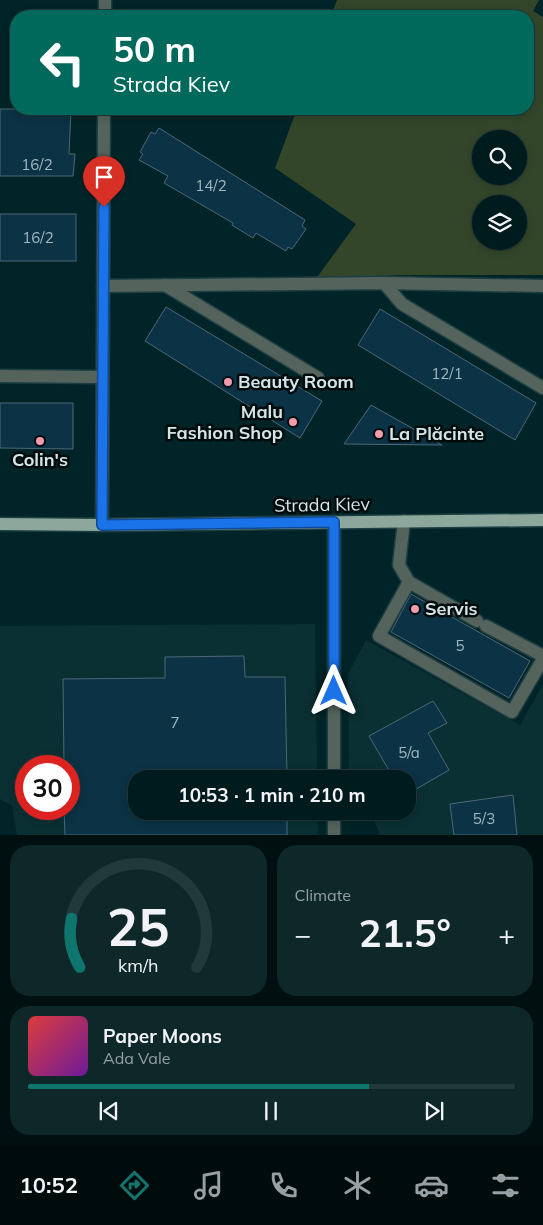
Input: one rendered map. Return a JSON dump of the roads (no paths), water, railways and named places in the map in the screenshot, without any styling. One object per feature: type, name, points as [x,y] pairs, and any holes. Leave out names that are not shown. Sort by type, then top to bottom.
[{"type":"main road","name":"Strada Kiev","points":[[0,524],[102,525],[543,520]]},
{"type":"street","points":[[102,525],[104,115]]},
{"type":"street","points":[[103,286],[384,283],[543,286]]},
{"type":"street","points":[[384,283],[402,304],[543,388]]},
{"type":"street","points":[[165,285],[318,378]]},
{"type":"street","points":[[0,376],[103,377]]},
{"type":"street","points":[[404,521],[399,565],[409,582],[543,657],[512,712],[379,636],[409,582]]},
{"type":"street","points":[[334,522],[334,770]]},
{"type":"street","points":[[334,820],[334,835]]},
{"type":"place","name":"Beauty Room","points":[[228,382]]},
{"type":"place","name":"Malu Fashion Shop","points":[[293,422]]},
{"type":"place","name":"La Plăcinte","points":[[379,434]]},
{"type":"place","name":"Colin's","points":[[40,441]]},
{"type":"place","name":"Servis","points":[[415,609]]}]
